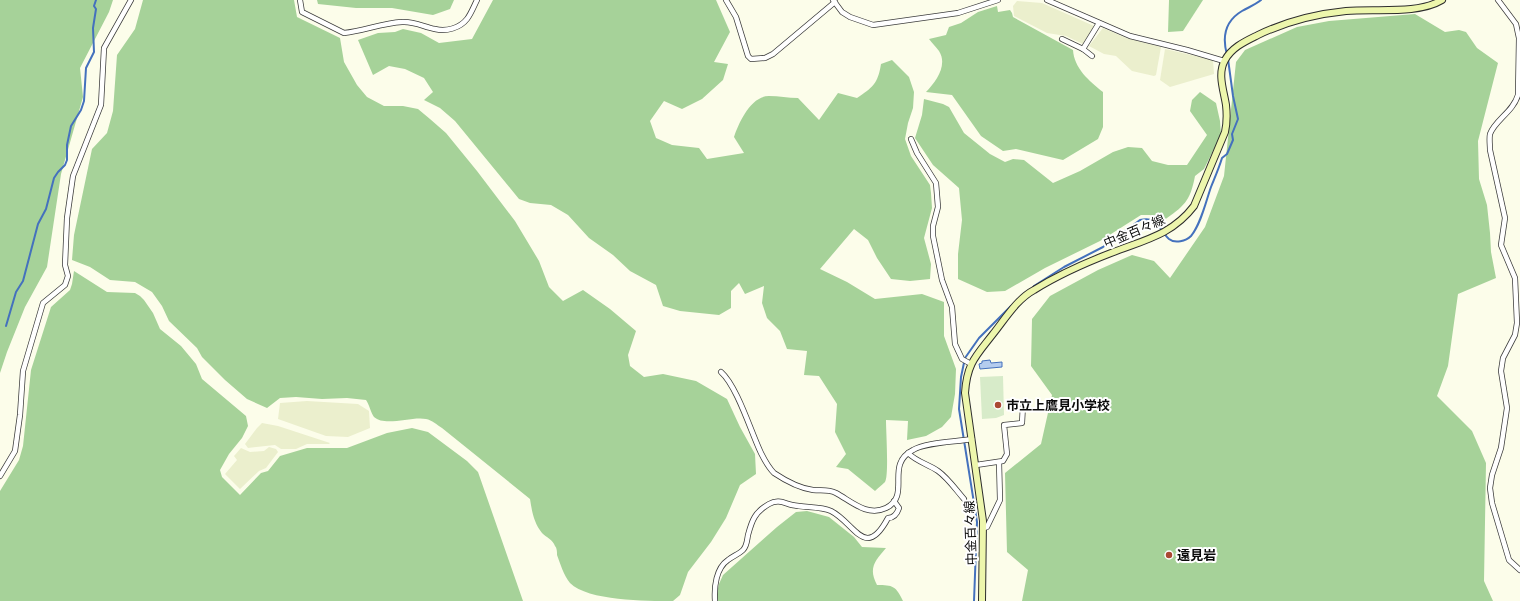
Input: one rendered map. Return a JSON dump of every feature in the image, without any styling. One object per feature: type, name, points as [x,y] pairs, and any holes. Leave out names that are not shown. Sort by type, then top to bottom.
[{"type":"main road","points":[[1224,61],[1232,51],[1243,43],[1272,28],[1304,18],[1345,11],[1422,8],[1442,0]]},
{"type":"main road","name":"中金百々線","points":[[982,601],[984,528],[965,393],[970,363],[1014,308],[1033,290],[1084,264],[1160,235],[1186,216],[1194,206],[1225,132],[1227,122],[1222,73],[1224,61]]},
{"type":"street","points":[[0,476],[15,452],[20,415],[23,371],[43,303],[65,285],[68,276],[65,265],[66,230],[73,176],[101,105],[104,48],[131,0]]},
{"type":"street","points":[[300,0],[302,12],[344,33],[376,25],[405,22],[422,24],[435,29],[452,29],[466,20],[477,0]]},
{"type":"street","points":[[726,0],[736,17],[748,56],[751,59],[765,58],[773,54],[834,1],[842,12],[850,17],[873,26],[958,13],[998,0]]},
{"type":"street","points":[[1047,0],[1099,24],[1130,36],[1224,61]]},
{"type":"street","points":[[1498,0],[1518,24],[1519,38],[1518,95],[1516,103],[1493,128],[1490,138],[1490,150],[1504,218],[1501,245],[1515,278],[1517,323],[1515,335],[1503,358],[1501,372],[1507,408],[1502,448],[1492,475],[1490,488],[1492,503],[1509,560],[1520,570]]},
{"type":"street","points":[[1083,49],[1099,24]]},
{"type":"street","points":[[1062,39],[1083,49],[1092,56]]},
{"type":"street","points":[[911,139],[917,153],[936,183],[938,208],[933,226],[933,236],[942,280],[952,307],[955,344],[962,359],[970,363]]},
{"type":"street","points":[[721,372],[730,383],[764,458],[772,471],[787,482],[799,486],[813,490],[828,490],[835,492],[865,510],[886,508],[894,501],[898,494],[899,464],[908,453],[922,446],[971,439]]},
{"type":"street","points":[[976,465],[1003,461],[1007,454],[1004,424],[1022,423],[1023,405]]},
{"type":"street","points":[[908,453],[920,463],[937,470],[945,476],[964,499]]},
{"type":"street","points":[[984,528],[987,528],[1000,500],[999,462]]},
{"type":"street","points":[[715,601],[714,586],[720,570],[724,563],[744,549],[754,516],[770,503],[780,501],[792,505],[829,510],[837,514],[849,526],[866,538],[874,537],[888,518],[894,516],[898,512],[899,508],[894,501]]},
{"type":"green space","points":[[0,0],[113,0],[109,12],[80,68],[83,97],[61,174],[47,267],[25,307],[0,373]]},
{"type":"green space","points":[[143,0],[294,0],[297,17],[340,38],[344,62],[357,85],[367,97],[384,106],[403,106],[418,109],[446,133],[515,221],[539,261],[549,287],[563,301],[583,290],[610,309],[636,331],[628,355],[630,366],[644,377],[663,374],[696,381],[727,399],[755,454],[756,474],[740,485],[726,518],[711,542],[688,572],[680,595],[673,601],[648,601],[603,597],[578,589],[570,583],[564,573],[557,555],[557,549],[554,544],[542,533],[537,525],[530,499],[442,428],[428,420],[420,418],[392,421],[379,420],[374,417],[366,400],[347,398],[280,398],[267,408],[247,399],[202,357],[197,348],[169,321],[162,306],[152,292],[135,282],[110,280],[90,267],[72,260],[74,235],[92,149],[107,133],[113,111],[117,55],[135,29]]},
{"type":"green space","points":[[317,0],[454,0],[450,9],[433,15],[392,8],[356,8],[318,4]]},
{"type":"green space","points":[[493,0],[716,0],[730,32],[714,62],[728,64],[723,80],[702,99],[682,109],[664,101],[650,121],[656,138],[672,145],[699,148],[707,159],[744,153],[734,137],[739,124],[751,105],[763,97],[773,96],[798,98],[819,120],[838,93],[857,98],[874,85],[880,71],[881,64],[892,60],[909,77],[914,92],[913,108],[905,139],[911,156],[930,185],[932,208],[924,238],[931,264],[930,279],[910,281],[891,279],[877,258],[868,240],[854,229],[820,269],[847,282],[875,299],[922,294],[944,302],[944,336],[956,369],[955,394],[951,417],[942,427],[926,436],[907,440],[908,421],[886,420],[886,478],[885,482],[875,491],[848,469],[836,467],[846,454],[835,432],[837,404],[819,376],[804,375],[807,351],[787,349],[780,331],[767,318],[762,303],[764,286],[745,294],[739,283],[731,291],[731,308],[719,315],[680,311],[663,306],[656,285],[630,271],[613,255],[589,238],[568,215],[551,205],[530,203],[519,199],[455,121],[440,108],[424,100],[433,92],[424,78],[405,69],[389,66],[373,75],[358,40],[378,33],[395,32],[403,29],[421,33],[439,43],[472,39]]},
{"type":"green space","points":[[1169,0],[1203,0],[1183,31],[1168,32]]},
{"type":"green space","points":[[1017,1],[1042,3],[1094,26],[1083,44],[1066,36],[1047,33],[1014,16],[1013,6]]},
{"type":"green space","points":[[997,6],[998,12],[1010,10],[1013,17],[1073,50],[1076,63],[1083,74],[1103,92],[1103,127],[1098,139],[1063,160],[1016,149],[1003,151],[981,136],[952,95],[926,92],[940,73],[942,62],[939,51],[929,39],[946,35],[949,27],[961,23],[978,12]]},
{"type":"green space","points":[[1415,14],[1445,32],[1459,30],[1466,32],[1477,48],[1498,63],[1478,141],[1479,179],[1487,205],[1491,252],[1496,278],[1458,294],[1448,366],[1437,396],[1472,431],[1486,463],[1484,581],[1493,601],[1022,601],[1028,570],[1007,552],[1005,473],[1041,444],[1052,395],[1031,366],[1032,319],[1050,296],[1098,270],[1132,255],[1154,261],[1170,278],[1205,227],[1224,176],[1236,62],[1245,50],[1297,27],[1329,21]]},
{"type":"green space","points":[[1103,28],[1126,38],[1161,47],[1156,75],[1154,76],[1132,71],[1116,56],[1104,54],[1089,46]]},
{"type":"green space","points":[[1165,49],[1213,60],[1214,74],[1170,87],[1160,80]]},
{"type":"green space","points":[[1200,92],[1216,103],[1221,135],[1204,169],[1195,176],[1188,198],[1176,211],[1163,221],[1150,215],[1141,215],[1100,241],[1045,268],[1005,291],[987,292],[958,279],[958,254],[962,220],[959,188],[933,165],[915,138],[922,115],[924,99],[949,107],[964,133],[990,154],[1005,162],[1013,159],[1024,160],[1053,183],[1080,171],[1113,152],[1128,147],[1142,148],[1152,161],[1168,165],[1187,165],[1207,135],[1190,111],[1192,100]]},
{"type":"green space","points":[[74,271],[107,292],[135,293],[140,296],[153,313],[160,329],[181,346],[196,364],[202,379],[246,416],[248,426],[242,438],[229,454],[220,470],[222,477],[240,495],[261,473],[268,471],[280,456],[307,448],[347,448],[387,433],[412,428],[428,432],[467,461],[478,472],[523,601],[0,601],[0,491],[19,460],[23,446],[31,370],[51,307],[70,290]]},
{"type":"green space","points":[[1003,376],[1004,415],[996,418],[982,419],[980,377]]},
{"type":"green space","points":[[307,401],[358,404],[369,411],[370,428],[348,437],[326,436],[278,419],[280,403]]},
{"type":"green space","points":[[262,423],[278,426],[330,443],[307,444],[296,449],[281,449],[275,445],[248,448],[245,444]]},
{"type":"green space","points":[[269,447],[276,449],[278,452],[266,468],[259,471],[240,489],[225,474],[237,460],[234,456],[241,448],[250,452],[264,451]]},
{"type":"green space","points":[[807,511],[829,517],[854,537],[862,547],[886,548],[874,565],[874,579],[877,585],[887,585],[896,589],[903,601],[715,601],[723,575],[796,512]]},
{"type":"water","points":[[990,360],[991,363],[1002,362],[1002,367],[980,369],[979,364],[982,363],[982,361]]},
{"type":"waterway","points":[[6,326],[16,292],[23,281],[38,224],[46,209],[54,178],[65,165],[67,160],[67,145],[71,126],[81,110],[84,101],[86,68],[94,52],[93,28],[96,9],[94,6],[96,0]]},
{"type":"waterway","points":[[1227,55],[1225,36],[1228,25],[1236,15],[1261,0]]},
{"type":"waterway","points":[[1034,286],[1064,267],[1103,247],[1140,220],[1151,220],[1158,224],[1171,241],[1180,241],[1191,236],[1200,219],[1222,158],[1227,154],[1233,140],[1232,134],[1238,119],[1228,59]]},
{"type":"waterway","points":[[974,601],[977,522],[959,409],[961,377],[965,358],[979,338],[1011,306]]},
{"type":"place","name":"市立上鷹見小学校","points":[[998,405]]},
{"type":"place","name":"遠見岩","points":[[1169,555]]}]
